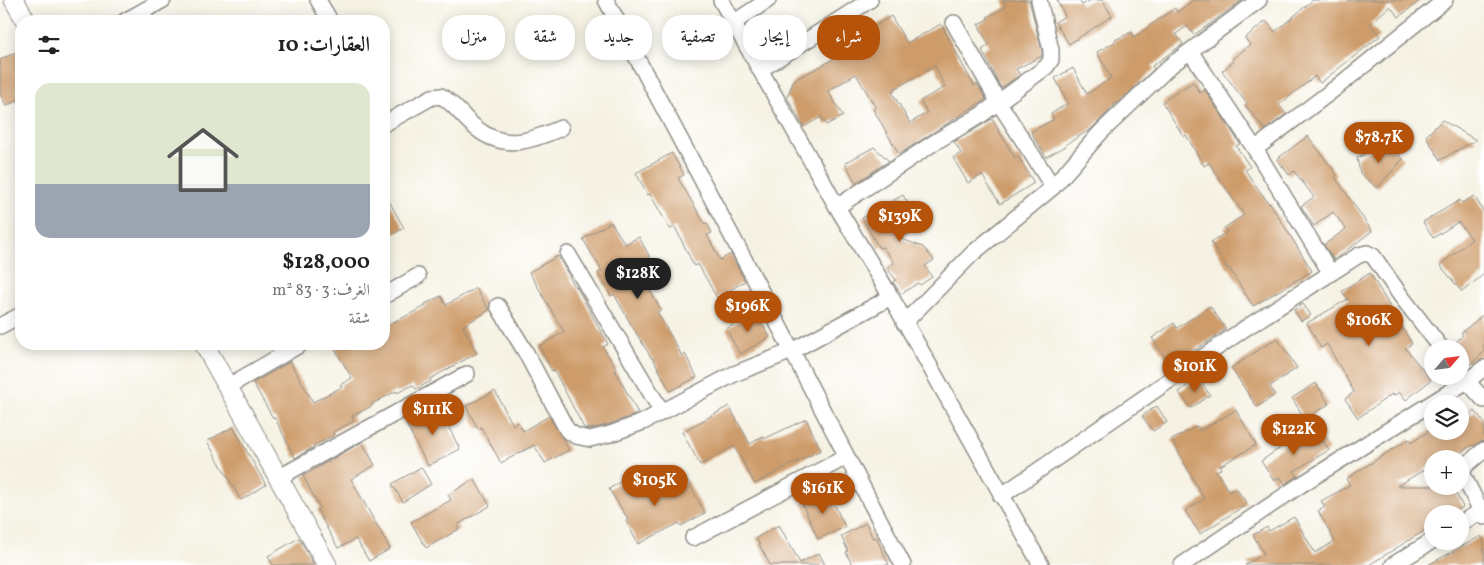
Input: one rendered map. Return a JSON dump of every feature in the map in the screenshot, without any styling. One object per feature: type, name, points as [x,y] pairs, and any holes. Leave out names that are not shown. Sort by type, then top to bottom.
[{"type":"street","points":[[14,0],[23,15]]},
{"type":"street","points":[[140,15],[163,0]]},
{"type":"street","points":[[318,0],[327,15]]},
{"type":"street","points":[[606,0],[903,565]]},
{"type":"street","points":[[721,0],[729,15]]},
{"type":"street","points":[[768,0],[733,23],[891,297],[1040,565]]},
{"type":"street","points":[[760,70],[870,0]]},
{"type":"street","points":[[837,206],[999,103],[1046,67],[1051,60],[1052,50],[1038,0]]},
{"type":"street","points":[[904,323],[973,253],[1053,187],[1100,133],[1170,66],[1259,0]]},
{"type":"street","points":[[1255,149],[1337,87],[1445,0]]},
{"type":"street","points":[[954,23],[999,103],[1053,187]]},
{"type":"street","points":[[1190,51],[1255,149],[1330,272]]},
{"type":"street","points":[[390,121],[432,98],[442,96],[476,128],[492,138],[508,142],[522,141],[548,134],[561,128]]},
{"type":"street","points":[[1001,496],[1241,331],[1359,255],[1366,253],[1373,256],[1435,340]]},
{"type":"street","points":[[568,254],[662,412]]},
{"type":"street","points":[[390,292],[418,276]]},
{"type":"street","points":[[498,306],[567,430],[576,436],[590,439],[643,422],[734,374],[792,351],[891,297]]},
{"type":"street","points":[[2,322],[15,317]]},
{"type":"street","points":[[207,350],[327,565]]},
{"type":"street","points":[[227,387],[291,350]]},
{"type":"street","points":[[1469,374],[1484,368]]},
{"type":"street","points":[[278,478],[467,374]]},
{"type":"street","points":[[1469,384],[1484,400]]},
{"type":"street","points":[[1182,565],[1451,385]]},
{"type":"street","points":[[1469,520],[1482,514],[1463,475],[1464,467],[1484,450]]},
{"type":"street","points":[[694,538],[846,457]]},
{"type":"street","points":[[1393,565],[1424,545]]},
{"type":"building","points":[[1003,0],[1029,0],[1042,56],[1016,69],[1020,75],[1001,88],[982,50],[989,45],[978,24],[1006,7]]},
{"type":"building","points":[[1057,0],[1079,0],[1082,5],[1091,0],[1102,0],[1112,16],[1069,44],[1055,22],[1065,16]]},
{"type":"building","points":[[1194,0],[1243,0],[1194,35],[1187,26],[1176,34],[1183,44],[1152,66],[1154,69],[1119,102],[1113,105],[1091,129],[1046,157],[1031,132],[1054,119],[1051,114],[1068,103],[1055,78],[1073,68],[1087,94],[1111,78],[1097,52],[1132,32],[1134,37],[1175,8],[1177,12]]},
{"type":"building","points":[[1313,0],[1421,0],[1399,17],[1390,6],[1370,24],[1380,36],[1320,83],[1315,76],[1279,105],[1286,114],[1265,130],[1222,71],[1234,61],[1232,59],[1250,45],[1245,38],[1266,21],[1275,32]]},
{"type":"building","points":[[891,16],[907,43],[941,24],[974,86],[977,84],[986,99],[899,154],[873,109],[876,108],[856,74],[828,91],[843,116],[826,125],[821,117],[804,127],[787,97],[794,80],[831,60],[880,60],[880,23]],"holes":[[[935,66],[945,87],[920,101],[927,113],[910,123],[892,92],[895,91],[894,89]]]},
{"type":"building","points":[[15,52],[15,101],[6,106],[0,94],[0,60]]},
{"type":"building","points":[[1193,82],[1200,93],[1205,90],[1240,144],[1236,146],[1250,167],[1245,170],[1270,203],[1312,271],[1253,306],[1211,242],[1227,232],[1224,228],[1244,215],[1209,163],[1204,166],[1186,135],[1184,137],[1162,102]]},
{"type":"building","points":[[992,119],[1015,158],[1018,156],[1034,183],[1000,204],[982,175],[968,183],[953,158],[961,153],[954,142]]},
{"type":"building","points":[[1442,120],[1476,140],[1440,160],[1426,136]]},
{"type":"building","points":[[1308,136],[1337,175],[1335,177],[1372,231],[1334,260],[1324,245],[1346,229],[1333,212],[1314,226],[1301,206],[1314,197],[1294,171],[1289,175],[1277,159]]},
{"type":"building","points":[[1387,142],[1403,159],[1377,188],[1360,173],[1357,158]]},
{"type":"building","points":[[874,147],[889,161],[856,183],[845,163]]},
{"type":"building","points":[[672,153],[684,175],[678,178],[705,224],[707,223],[712,233],[707,235],[720,260],[731,254],[745,281],[717,298],[698,264],[694,266],[675,227],[670,229],[636,173]]},
{"type":"building","points":[[903,195],[920,225],[899,238],[923,247],[934,260],[925,266],[932,277],[901,294],[893,282],[896,280],[887,268],[894,263],[883,247],[879,248],[862,218]]},
{"type":"building","points":[[1474,196],[1484,212],[1484,274],[1462,292],[1440,265],[1472,239],[1458,222],[1433,238],[1423,222],[1460,200],[1462,203]]},
{"type":"building","points":[[390,203],[404,228],[390,236]]},
{"type":"building","points":[[611,222],[625,244],[639,237],[653,263],[639,271],[661,310],[657,312],[682,356],[685,354],[697,377],[670,391],[653,358],[614,294],[611,296],[598,273],[602,271],[583,239]]},
{"type":"building","points":[[558,256],[608,344],[603,347],[617,369],[615,370],[638,413],[635,415],[607,425],[590,429],[584,428],[554,370],[552,371],[539,346],[564,332],[529,272]]},
{"type":"building","points":[[1370,273],[1412,344],[1405,348],[1424,371],[1425,385],[1406,400],[1399,392],[1394,396],[1392,394],[1358,418],[1345,399],[1354,392],[1327,344],[1321,348],[1307,323],[1348,299],[1342,291]]},
{"type":"building","points":[[476,288],[489,310],[463,326],[477,353],[416,389],[413,385],[397,393],[396,391],[372,404],[372,406],[352,416],[354,421],[333,432],[334,435],[295,458],[275,418],[273,418],[253,383],[290,362],[313,402],[342,387],[340,385],[352,378],[336,350],[390,350],[390,324],[426,306],[425,304],[441,296],[446,305]]},
{"type":"building","points":[[1303,304],[1311,315],[1301,321],[1294,310]]},
{"type":"building","points":[[1210,306],[1226,329],[1171,366],[1152,338],[1174,323],[1177,328]]},
{"type":"building","points":[[755,312],[770,337],[740,354],[726,329]]},
{"type":"building","points":[[1484,314],[1484,352],[1470,365],[1469,340],[1458,340],[1463,335],[1461,333]]},
{"type":"building","points":[[1277,338],[1297,368],[1270,386],[1275,395],[1257,407],[1231,368]]},
{"type":"building","points":[[1198,378],[1210,395],[1191,408],[1179,392]]},
{"type":"building","points":[[1316,383],[1329,404],[1305,419],[1292,398]]},
{"type":"building","points":[[495,391],[513,425],[518,422],[523,431],[549,416],[569,450],[545,463],[534,445],[501,463],[481,427],[478,429],[466,406]]},
{"type":"building","points":[[729,406],[750,444],[763,436],[764,439],[806,419],[821,450],[755,484],[734,446],[700,465],[682,432]]},
{"type":"building","points":[[1157,406],[1167,422],[1153,431],[1142,416]]},
{"type":"building","points":[[438,407],[460,449],[428,466],[406,424]]},
{"type":"building","points":[[1236,410],[1256,445],[1220,466],[1221,469],[1216,471],[1229,492],[1236,488],[1247,504],[1200,534],[1185,511],[1204,499],[1172,440],[1197,426],[1200,431]]},
{"type":"building","points":[[1475,411],[1484,422],[1484,441],[1464,450],[1424,450],[1424,470],[1397,486],[1424,486],[1424,495],[1457,495],[1462,505],[1424,505],[1424,531],[1369,565],[1245,565],[1264,554],[1253,535],[1267,527],[1269,531],[1294,517],[1315,553],[1335,541],[1318,511],[1325,507],[1321,501],[1350,485],[1346,479],[1409,439],[1411,443],[1424,434],[1424,440],[1469,440],[1469,414],[1470,415]]},
{"type":"building","points":[[233,427],[266,485],[241,500],[207,441]]},
{"type":"building","points":[[1307,428],[1317,443],[1322,440],[1329,450],[1294,471],[1297,476],[1285,484],[1280,477],[1274,481],[1261,461]]},
{"type":"building","points":[[362,442],[375,465],[351,479],[390,549],[369,561],[356,539],[338,548],[317,510],[320,508],[303,476]]},
{"type":"building","points":[[421,467],[431,484],[403,502],[392,484]]},
{"type":"building","points":[[639,470],[657,498],[688,481],[705,513],[681,526],[679,523],[638,544],[626,521],[628,519],[609,489]]},
{"type":"building","points":[[474,479],[490,506],[457,525],[459,529],[426,548],[411,522],[451,500],[448,495]]},
{"type":"building","points":[[828,491],[845,527],[818,539],[802,503]]},
{"type":"building","points":[[866,523],[873,539],[876,537],[889,565],[852,565],[841,536]]},
{"type":"building","points":[[779,525],[800,563],[819,553],[825,565],[770,565],[756,538]]},
{"type":"building","points":[[1481,536],[1484,542],[1484,565],[1428,565],[1455,550],[1469,550],[1469,543]]},
{"type":"building","points":[[299,538],[314,565],[273,565],[268,556]]}]
